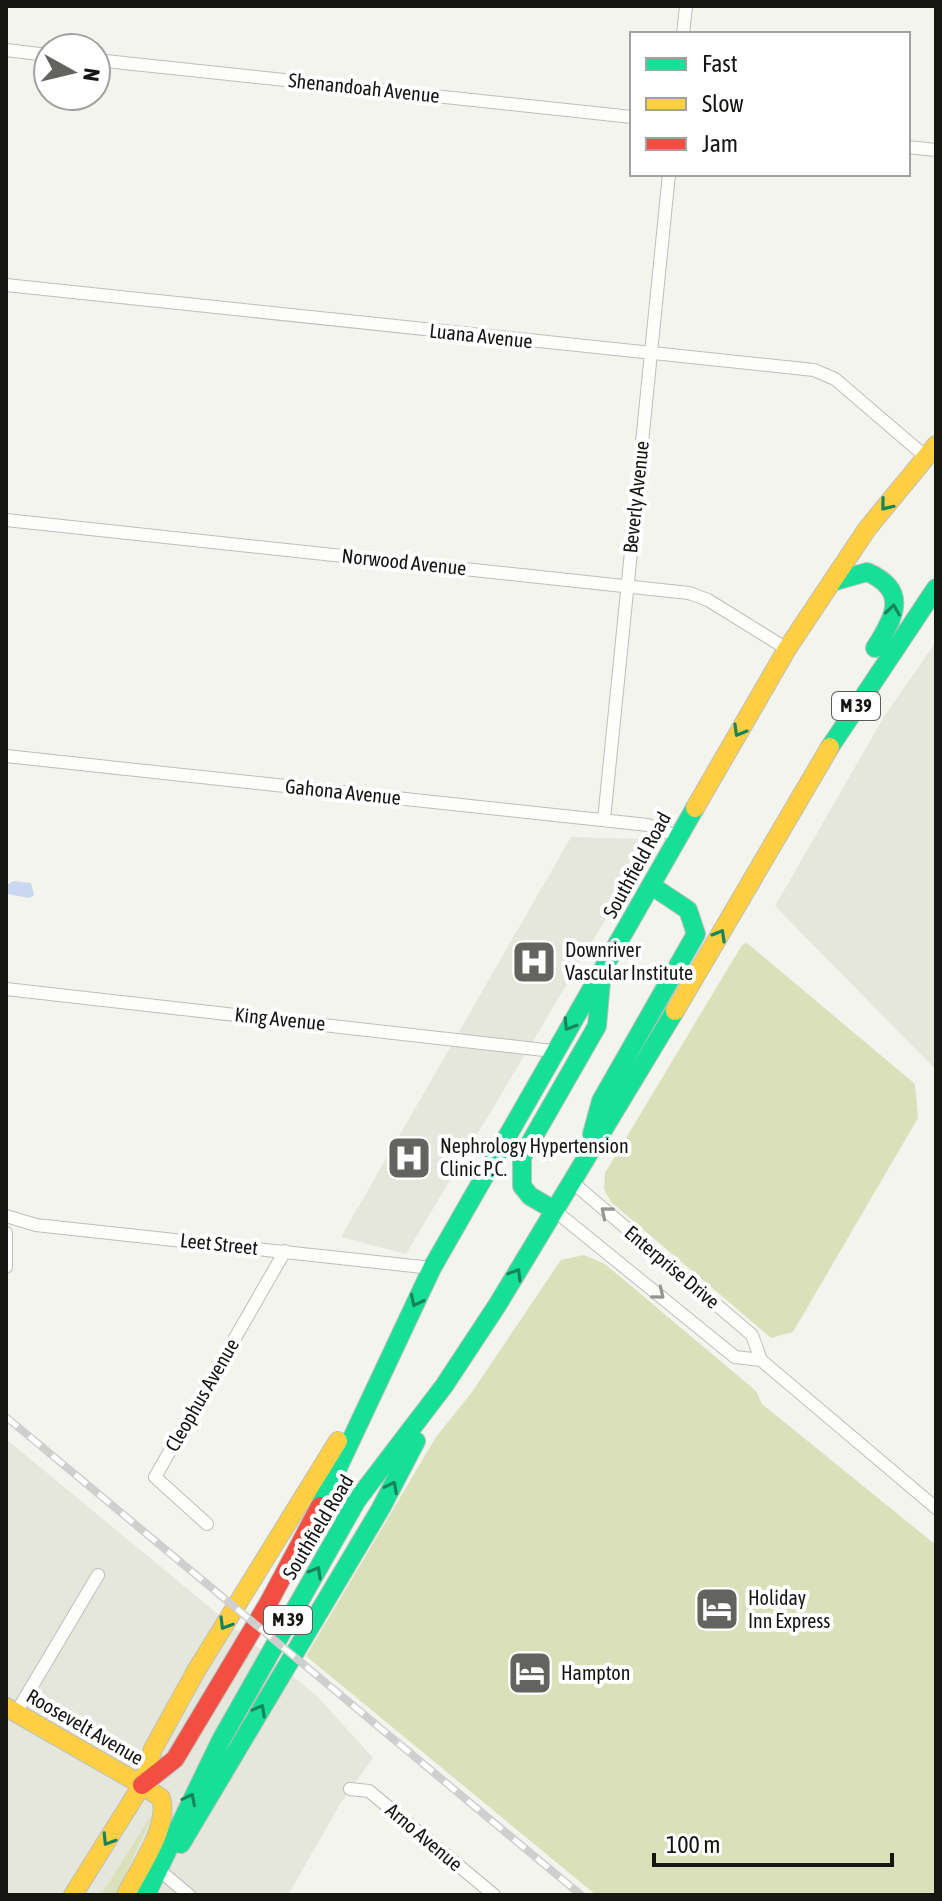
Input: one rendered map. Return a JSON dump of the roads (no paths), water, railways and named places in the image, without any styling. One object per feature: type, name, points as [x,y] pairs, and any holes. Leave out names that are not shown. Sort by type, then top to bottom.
[{"type":"main road","name":"Southfield Road","points":[[142,1785],[175,1759],[269,1602],[332,1483],[432,1268],[553,1051],[602,974],[677,836],[787,649],[867,529],[931,451]]},
{"type":"main road","points":[[781,826],[814,748],[885,634],[896,610],[895,594],[880,576],[854,573],[832,582]]},
{"type":"main road","name":"M 39","points":[[146,1895],[159,1870],[190,1834],[280,1673],[381,1508],[444,1386],[585,1161],[781,826],[883,663],[936,588]]},
{"type":"main road","points":[[585,1161],[601,1101],[696,934],[695,920],[689,908],[652,886]]},
{"type":"main road","points":[[554,1210],[530,1196],[522,1186],[522,1157],[597,1026],[602,974]]},
{"type":"main road","name":"Southfield Road","points":[[73,1895],[142,1785],[153,1749],[196,1671],[384,1368]]},
{"type":"main road","name":"Roosevelt Avenue","points":[[11,1710],[142,1785]]},
{"type":"main road","points":[[126,1895],[157,1831],[164,1807],[160,1797],[142,1785]]},
{"type":"street","points":[[683,32],[686,6]]},
{"type":"street","points":[[6,50],[32,53]]},
{"type":"street","name":"Shenandoah Avenue","points":[[112,62],[630,117]]},
{"type":"street","points":[[910,147],[936,150]]},
{"type":"street","name":"Beverly Avenue","points":[[604,820],[669,176]]},
{"type":"street","name":"Luana Avenue","points":[[6,285],[824,373],[931,451]]},
{"type":"street","name":"Norwood Avenue","points":[[6,520],[701,596],[787,649]]},
{"type":"street","name":"Gahona Avenue","points":[[6,756],[648,825],[677,836]]},
{"type":"street","name":"King Avenue","points":[[6,989],[553,1051]]},
{"type":"street","name":"Enterprise Drive","points":[[572,1182],[752,1335],[761,1360],[936,1508]]},
{"type":"street","name":"Enterprise Drive","points":[[554,1210],[735,1357],[761,1360]]},
{"type":"street","name":"Leet Street","points":[[6,1216],[36,1225],[432,1268]]},
{"type":"street","points":[[6,1233],[9,1239],[6,1267]]},
{"type":"street","name":"Cleophus Avenue","points":[[207,1524],[155,1477],[285,1251]]},
{"type":"street","points":[[11,1710],[98,1575]]},
{"type":"street","name":"Arno Avenue","points":[[350,1789],[369,1791],[494,1895]]},
{"type":"street","points":[[159,1870],[189,1895]]},
{"type":"water","points":[[13,881],[31,883],[34,895],[29,898],[8,894],[6,886]]},
{"type":"railway","points":[[6,1417],[581,1895]]},
{"type":"place","name":"Downriver Vascular Institute","points":[[534,962]]},
{"type":"place","name":"Nephrology Hypertension Clinic P.C.","points":[[409,1158]]},
{"type":"place","name":"Holiday Inn Express","points":[[717,1609]]},
{"type":"place","name":"Hampton","points":[[530,1673]]}]
